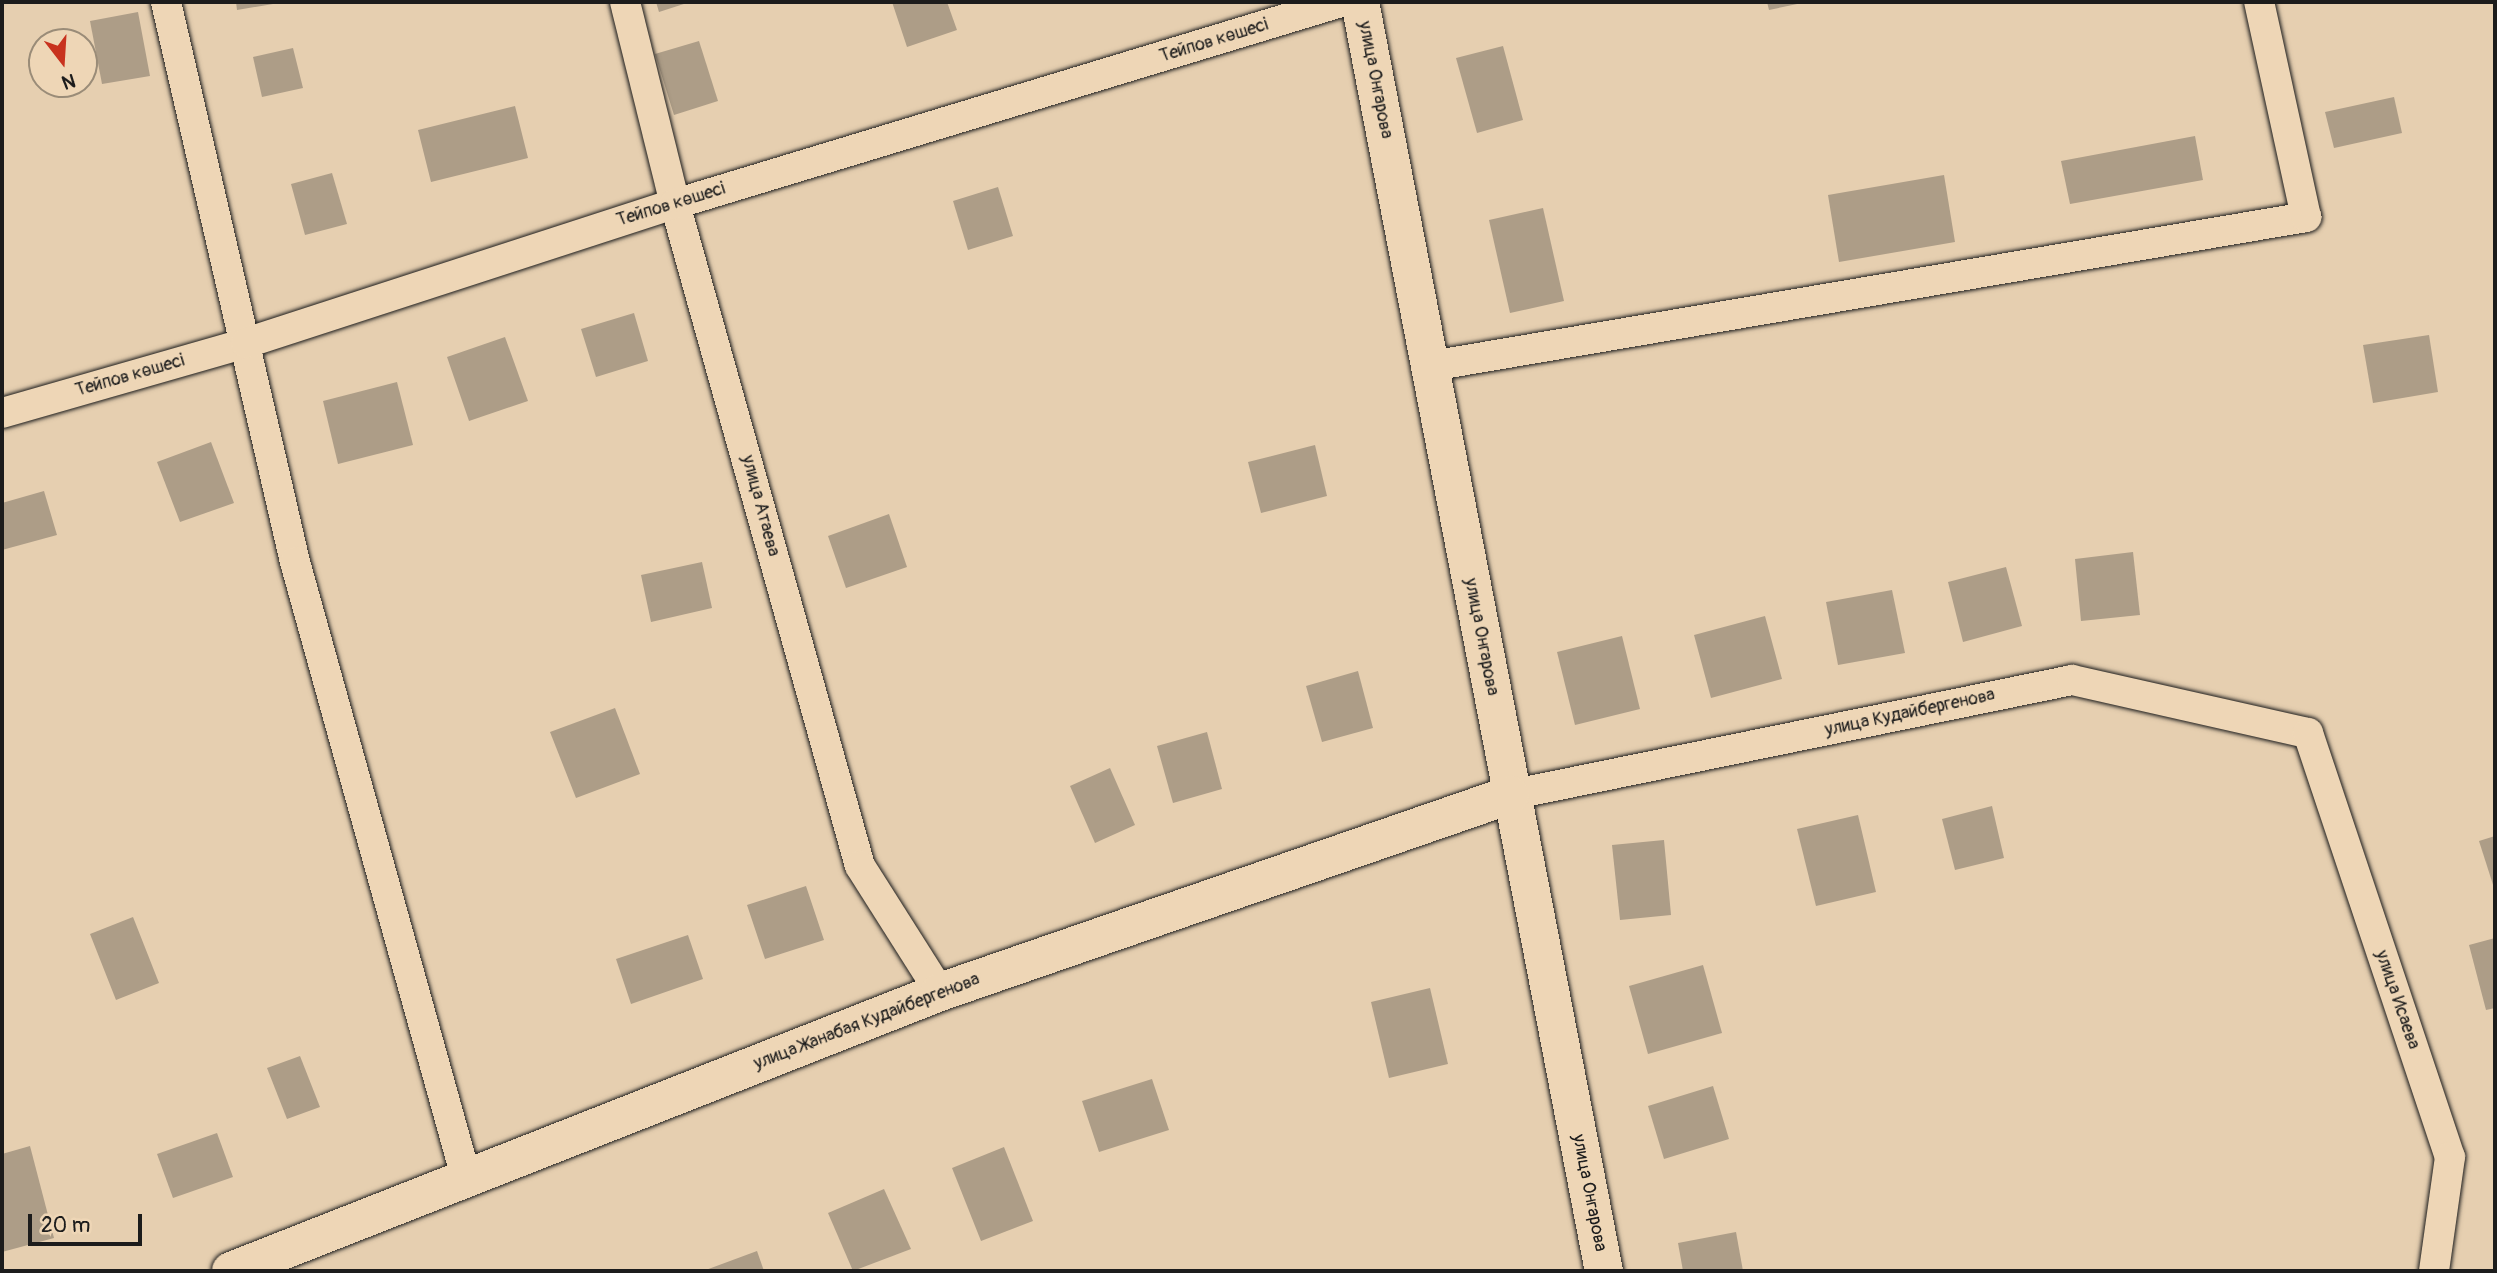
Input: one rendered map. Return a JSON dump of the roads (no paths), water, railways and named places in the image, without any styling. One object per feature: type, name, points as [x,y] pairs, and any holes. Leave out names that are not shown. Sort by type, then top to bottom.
[{"type":"street","points":[[166,2],[295,562],[467,1181]]},
{"type":"street","name":"улица Атаева","points":[[625,2],[675,204],[860,866],[940,992]]},
{"type":"street","name":"Тейпов көшесі","points":[[2,413],[246,343],[675,204],[1342,2]]},
{"type":"street","name":"улица Онгарова","points":[[1360,2],[1431,366],[1510,795],[1604,1271]]},
{"type":"street","points":[[1431,366],[2306,217],[2259,2]]},
{"type":"street","name":"улица Кудайбергенова","points":[[1510,795],[2072,680],[2308,733]]},
{"type":"street","name":"улица Исаева","points":[[2308,733],[2450,1157],[2434,1271]]},
{"type":"street","name":"улица Жанабая Кудайбергенова","points":[[232,1271],[467,1181],[940,992],[1510,795]]}]
